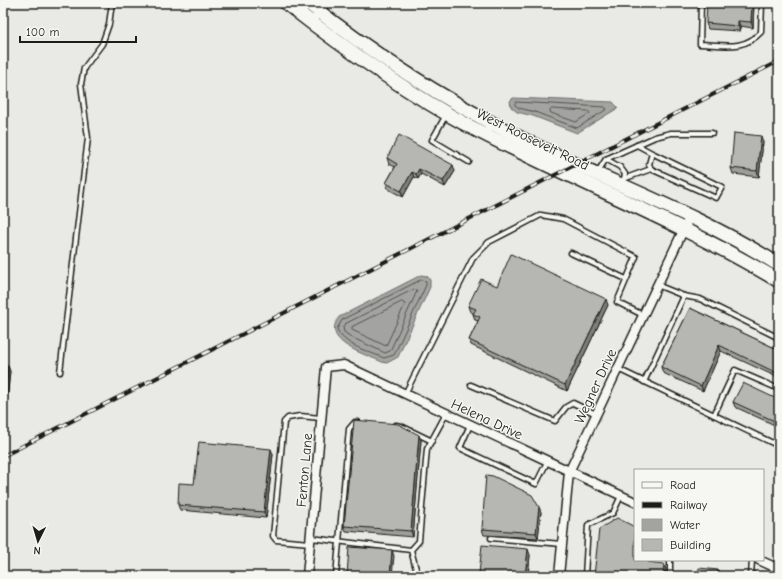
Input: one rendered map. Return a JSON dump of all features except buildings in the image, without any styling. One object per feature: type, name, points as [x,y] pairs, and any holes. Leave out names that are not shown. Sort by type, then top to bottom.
[{"type":"main road","name":"West Roosevelt Road","points":[[286,3],[318,12],[390,63],[449,99],[506,131],[596,173],[624,181],[779,265]]},
{"type":"main road","name":"West Roosevelt Road","points":[[308,3],[385,75],[447,114],[561,172],[684,228],[779,281]]},
{"type":"street","name":"Wegner Drive","points":[[559,576],[569,472],[690,216]]},
{"type":"street","name":"Helena Drive","points":[[326,367],[344,365],[634,502]]},
{"type":"street","name":"Fenton Lane","points":[[307,576],[326,367]]},
{"type":"street","points":[[762,561],[779,569]]},
{"type":"lane","points":[[60,372],[88,138],[81,84],[84,68],[102,44],[109,24],[112,3]]},
{"type":"lane","points":[[701,3],[700,44],[742,46],[755,39],[761,32],[762,3]]},
{"type":"lane","points":[[447,114],[432,140],[470,162]]},
{"type":"lane","points":[[596,173],[606,159],[655,137],[671,133],[712,133]]},
{"type":"lane","points":[[637,145],[722,187],[716,198],[651,168],[649,164],[652,153]]},
{"type":"lane","points":[[606,159],[620,167],[626,174],[624,181]]},
{"type":"lane","points":[[624,181],[651,168]]},
{"type":"lane","points":[[405,394],[473,258],[489,242],[541,215],[563,219],[636,257],[616,302],[643,315]]},
{"type":"lane","points":[[571,253],[626,279]]},
{"type":"lane","points":[[657,285],[684,296],[700,299],[779,338]]},
{"type":"lane","points":[[644,382],[684,296]]},
{"type":"lane","points":[[617,369],[779,446]]},
{"type":"lane","points":[[714,415],[735,370],[779,389]]},
{"type":"lane","points":[[471,385],[555,421],[566,407],[573,403],[596,414]]},
{"type":"lane","points":[[411,550],[419,541],[427,449],[446,414]]},
{"type":"lane","points":[[322,418],[300,416],[288,418],[284,422],[273,536],[276,540],[339,542],[411,550]]},
{"type":"lane","points":[[336,576],[349,429],[355,422],[362,422]]},
{"type":"lane","points":[[394,425],[401,426],[432,441]]},
{"type":"lane","points":[[470,425],[460,448],[536,484],[548,462]]},
{"type":"lane","points":[[585,576],[588,525],[613,513],[621,496]]},
{"type":"lane","points":[[491,538],[562,544]]},
{"type":"lane","points":[[411,550],[416,569],[415,576]]},
{"type":"lane","points":[[670,561],[670,576]]},
{"type":"lane","points":[[751,576],[752,561]]},
{"type":"water","points":[[513,98],[613,102],[618,108],[577,133],[533,116],[517,112],[511,107],[510,101]]},
{"type":"water","points":[[421,275],[427,276],[430,280],[430,287],[398,357],[387,363],[382,362],[356,351],[340,340],[335,333],[335,326],[339,317]]},
{"type":"railway","points":[[3,456],[779,61]]}]
